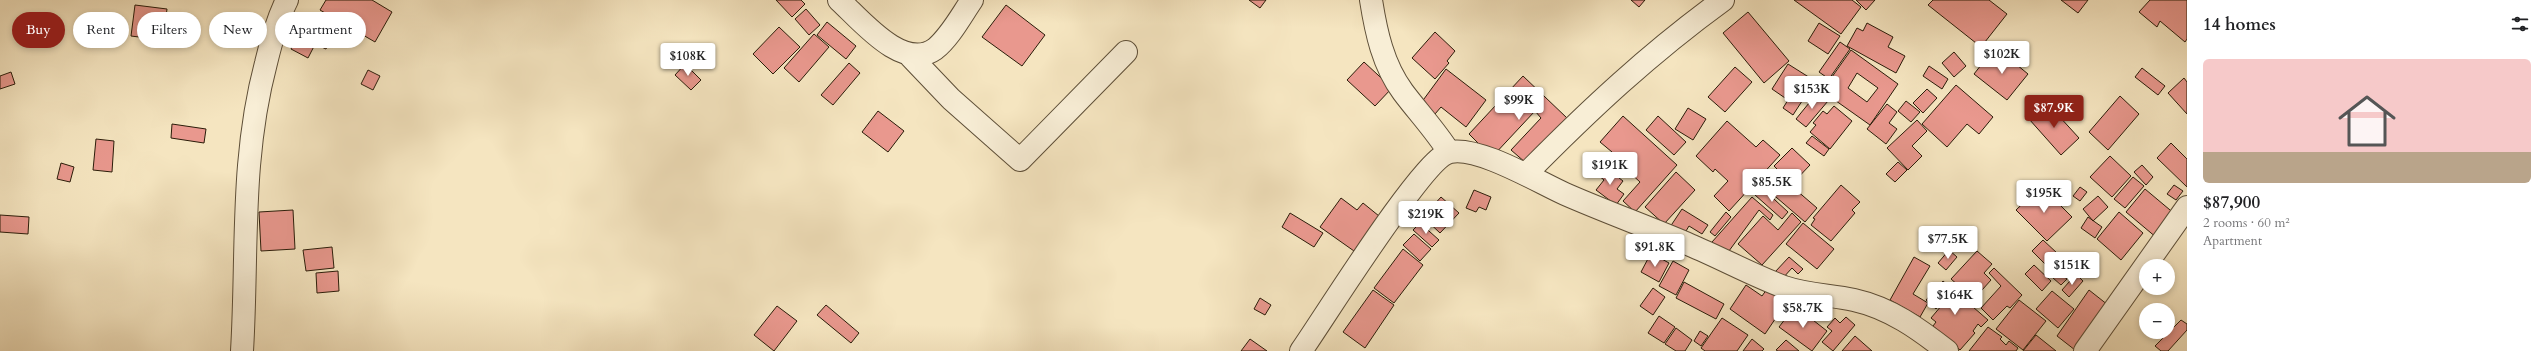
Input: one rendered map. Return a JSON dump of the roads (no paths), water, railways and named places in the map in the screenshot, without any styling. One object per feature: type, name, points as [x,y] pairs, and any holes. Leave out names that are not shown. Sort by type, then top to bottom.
[{"type":"street","points":[[242,351],[246,188],[252,134],[272,40],[287,0]]},
{"type":"street","points":[[839,0],[889,44],[910,56],[951,98],[1020,160],[1126,52]]},
{"type":"street","points":[[910,56],[924,54],[934,48],[947,36],[972,0]]},
{"type":"street","points":[[1371,0],[1379,42],[1389,68],[1403,91],[1436,131],[1449,152]]},
{"type":"street","points":[[1526,174],[1608,92],[1659,49],[1723,0]]},
{"type":"street","points":[[1301,351],[1367,252],[1421,178],[1433,164],[1449,152],[1459,152],[1495,161],[1526,174],[1564,194],[1719,257],[1797,292],[1858,301],[1889,312],[1947,351]]},
{"type":"street","points":[[2085,351],[2187,207]]}]
